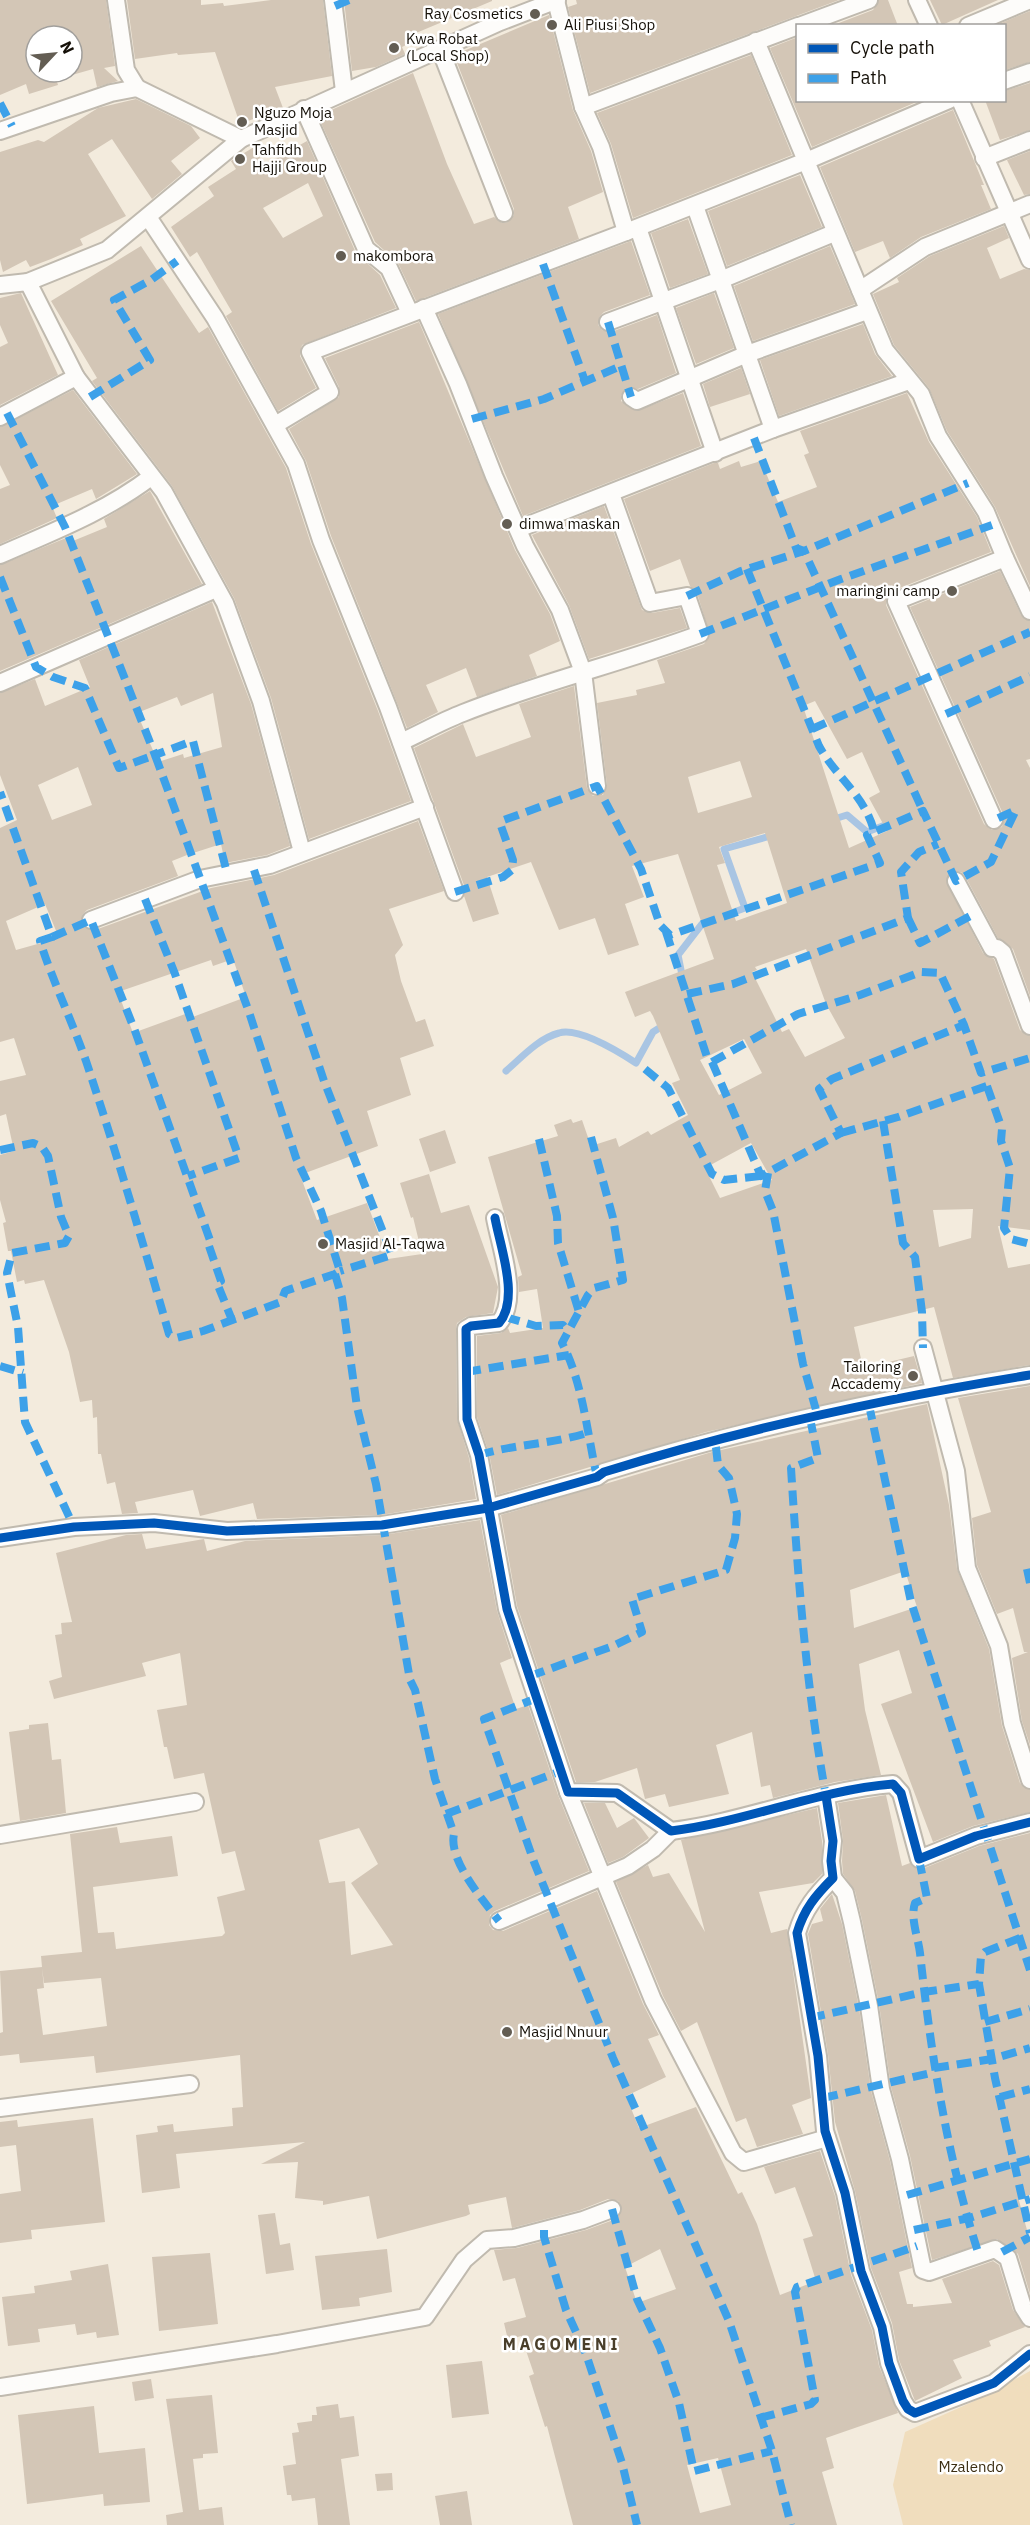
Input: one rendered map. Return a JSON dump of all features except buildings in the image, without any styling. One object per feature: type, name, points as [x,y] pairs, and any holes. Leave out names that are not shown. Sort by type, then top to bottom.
[{"type":"street","points":[[116,0],[126,70],[137,88],[241,139]]},
{"type":"street","points":[[333,0],[344,91]]},
{"type":"street","points":[[0,285],[28,282],[107,250],[241,139],[500,22],[556,0],[584,107],[632,230],[663,301],[715,453]]},
{"type":"street","points":[[804,24],[869,0]]},
{"type":"street","points":[[917,0],[928,24]]},
{"type":"street","points":[[973,24],[1030,0]]},
{"type":"street","points":[[584,107],[796,27]]},
{"type":"street","points":[[756,41],[834,233],[885,350],[921,394],[938,436],[986,512],[1030,612]]},
{"type":"street","points":[[441,49],[504,213]]},
{"type":"street","points":[[1006,81],[1030,72]]},
{"type":"street","points":[[0,131],[111,93],[137,88]]},
{"type":"street","points":[[275,425],[330,392],[310,352],[695,206],[944,102]]},
{"type":"street","points":[[961,102],[1030,260]]},
{"type":"street","points":[[304,109],[366,249],[389,268],[418,311],[518,529],[560,610],[583,672],[597,786]]},
{"type":"street","points":[[984,158],[1030,140]]},
{"type":"street","points":[[860,290],[925,247],[1030,204]]},
{"type":"street","points":[[695,206],[723,279],[773,429]]},
{"type":"street","points":[[148,217],[215,318],[296,464],[353,623],[401,742],[456,892]]},
{"type":"street","points":[[608,322],[723,279],[834,233]]},
{"type":"street","points":[[28,282],[76,377],[181,520],[225,603],[261,701],[302,852]]},
{"type":"street","points":[[631,397],[637,401],[747,354],[867,311]]},
{"type":"street","points":[[0,417],[76,377]]},
{"type":"street","points":[[518,529],[773,429],[909,381]]},
{"type":"street","points":[[0,555],[90,515],[126,496],[151,477]]},
{"type":"street","points":[[401,742],[463,713],[583,672],[634,658],[700,634],[687,596],[650,603],[611,494]]},
{"type":"street","points":[[994,820],[896,601],[1005,558]]},
{"type":"street","points":[[0,683],[216,589]]},
{"type":"street","points":[[91,920],[200,879],[218,874],[254,870],[425,807]]},
{"type":"street","points":[[956,881],[992,948],[997,948],[1003,953],[1030,1026]]},
{"type":"street","points":[[495,1218],[508,1285],[505,1317],[499,1323],[471,1326],[466,1329],[464,1336],[467,1419],[479,1455],[507,1609],[568,1792],[653,2000],[734,2153],[744,2163],[827,2138]]},
{"type":"street","points":[[923,1348],[956,1471],[967,1568],[999,1646],[1012,1723],[1030,1780]]},
{"type":"street","points":[[0,1538],[74,1527],[154,1522],[226,1531],[381,1525],[488,1508],[597,1477],[604,1472],[694,1444],[935,1390],[1030,1375]]},
{"type":"street","points":[[499,1921],[628,1866],[652,1849],[671,1831],[709,1827],[871,1786],[893,1784],[901,1793],[919,1859],[976,1836],[1030,1822]]},
{"type":"street","points":[[568,1792],[617,1793],[671,1831]]},
{"type":"street","points":[[826,1796],[833,1841],[831,1861],[833,1878],[845,1893],[852,1922],[869,2006],[881,2089],[900,2159],[923,2270],[929,2272],[995,2249],[1008,2258],[1023,2278],[1023,2307],[1030,2318]]},
{"type":"street","points":[[0,1835],[195,1802]]},
{"type":"street","points":[[833,1878],[813,1897],[801,1919],[797,1933],[818,2056],[827,2138],[845,2193],[861,2271],[882,2327],[889,2363],[908,2409],[915,2413],[994,2383],[1030,2354]]},
{"type":"street","points":[[0,2108],[190,2084]]},
{"type":"street","points":[[0,2388],[277,2344],[425,2317],[464,2260],[487,2240],[514,2238],[583,2220],[612,2209]]},
{"type":"green space","name":"Mzalendo","points":[[1030,2371],[1030,2525],[903,2525],[893,2485],[905,2432],[981,2398]]},
{"type":"waterway","points":[[831,820],[847,815],[867,832],[893,822]]},
{"type":"waterway","points":[[726,915],[745,908],[724,849],[774,835]]},
{"type":"waterway","points":[[683,980],[678,955],[702,924],[710,921]]},
{"type":"waterway","points":[[506,1071],[544,1039],[567,1032],[588,1037],[636,1063],[653,1032],[664,1025]]},
{"type":"marked path","points":[[335,6],[349,0]]},
{"type":"marked path","points":[[0,103],[12,126]]},
{"type":"marked path","points":[[90,397],[150,360],[114,300],[151,280],[177,261]]},
{"type":"marked path","points":[[543,264],[585,381]]},
{"type":"marked path","points":[[608,322],[631,397]]},
{"type":"marked path","points":[[472,419],[544,399],[621,366]]},
{"type":"marked path","points":[[7,413],[65,527],[155,755],[193,741],[227,873]]},
{"type":"marked path","points":[[754,438],[796,548],[804,551],[923,811]]},
{"type":"marked path","points":[[687,596],[741,571],[804,551],[968,483]]},
{"type":"marked path","points":[[700,634],[841,579],[992,525]]},
{"type":"marked path","points":[[747,569],[819,746],[864,807],[874,831]]},
{"type":"marked path","points":[[0,577],[36,667],[53,677],[85,688],[119,768],[155,755],[249,1012],[296,1158],[321,1211],[340,1271],[285,1291],[281,1302],[203,1331],[176,1338],[169,1334],[81,1046],[40,941],[52,937],[0,792]]},
{"type":"marked path","points":[[812,729],[1030,632]]},
{"type":"marked path","points":[[946,714],[1030,676]]},
{"type":"marked path","points":[[455,892],[503,877],[512,870],[513,860],[501,826],[504,820],[597,786],[641,869],[660,925],[670,935],[880,863],[867,835],[923,811],[956,881],[991,862],[1016,810],[994,820]]},
{"type":"marked path","points":[[687,994],[733,984],[908,918],[901,872],[919,852],[938,844]]},
{"type":"marked path","points":[[254,870],[324,1081],[392,1255],[340,1271]]},
{"type":"marked path","points":[[145,899],[175,974],[239,1158],[188,1176]]},
{"type":"marked path","points":[[908,918],[920,943],[974,914]]},
{"type":"marked path","points":[[52,937],[91,920],[135,1031],[211,1243],[209,1246],[221,1281],[217,1283],[232,1320]]},
{"type":"marked path","points":[[666,932],[707,1057],[712,1062],[798,1014],[860,995],[921,972],[940,973],[964,1025],[981,1073],[1030,1058]]},
{"type":"marked path","points":[[712,1062],[761,1176],[841,1133],[819,1089],[832,1079],[964,1025]]},
{"type":"marked path","points":[[645,1069],[668,1088],[712,1174],[724,1180],[761,1176]]},
{"type":"marked path","points":[[841,1133],[898,1117],[987,1086],[985,1082]]},
{"type":"marked path","points":[[987,1086],[1002,1129],[1001,1141],[1010,1168],[1004,1228],[1011,1239],[1030,1244]]},
{"type":"marked path","points":[[883,1121],[903,1243],[915,1257],[922,1312],[923,1348]]},
{"type":"marked path","points":[[591,1137],[613,1218],[623,1280],[594,1288],[562,1343],[580,1391],[597,1477]]},
{"type":"marked path","points":[[539,1139],[557,1216],[558,1243],[579,1312]]},
{"type":"marked path","points":[[0,1150],[33,1143],[42,1147],[48,1156],[61,1217],[69,1236],[65,1243],[12,1253],[7,1273],[18,1327],[25,1422],[74,1527]]},
{"type":"marked path","points":[[768,1173],[765,1191],[773,1211],[803,1364],[818,1417]]},
{"type":"marked path","points":[[335,1274],[342,1298],[357,1407],[376,1484],[410,1680],[415,1690],[435,1779],[454,1834],[456,1856],[468,1879],[499,1921]]},
{"type":"marked path","points":[[505,1317],[536,1326],[563,1325],[568,1332]]},
{"type":"marked path","points":[[466,1372],[569,1355]]},
{"type":"marked path","points":[[0,1366],[23,1373]]},
{"type":"marked path","points":[[869,1405],[911,1602],[1030,1970]]},
{"type":"marked path","points":[[810,1418],[818,1458],[791,1468],[808,1673],[826,1796]]},
{"type":"marked path","points":[[479,1455],[587,1433]]},
{"type":"marked path","points":[[530,1676],[613,1646],[642,1632],[632,1599],[726,1570],[735,1538],[737,1514],[729,1478],[718,1465],[715,1439]]},
{"type":"marked path","points":[[1027,1569],[1030,1583]]},
{"type":"marked path","points":[[537,1698],[484,1719],[534,1862],[613,2058],[729,2321],[772,2451],[791,2525]]},
{"type":"marked path","points":[[446,1814],[561,1771]]},
{"type":"marked path","points":[[919,1859],[927,1898],[915,1903],[914,1921],[929,2029],[949,2143],[979,2255]]},
{"type":"marked path","points":[[1020,1938],[985,1952],[981,1956],[979,1984],[995,2078],[1030,2233]]},
{"type":"marked path","points":[[810,2018],[924,1992],[979,1984]]},
{"type":"marked path","points":[[985,2022],[1030,2009]]},
{"type":"marked path","points":[[934,2068],[992,2059],[1030,2048]]},
{"type":"marked path","points":[[823,2098],[935,2072]]},
{"type":"marked path","points":[[1000,2097],[1030,2089]]},
{"type":"marked path","points":[[907,2195],[1030,2159]]},
{"type":"marked path","points":[[914,2230],[969,2218],[1030,2199]]},
{"type":"marked path","points":[[612,2209],[637,2299],[660,2348],[679,2403],[694,2471],[772,2451]]},
{"type":"marked path","points":[[544,2230],[544,2237],[566,2310],[586,2354],[622,2463],[637,2525]]},
{"type":"marked path","points":[[1002,2252],[1030,2237]]},
{"type":"marked path","points":[[760,2418],[811,2404],[815,2400],[795,2292],[797,2287],[917,2246]]},
{"type":"cycle path","points":[[495,1218],[507,1272],[508,1300],[505,1313],[499,1323],[471,1326],[466,1329],[467,1419],[479,1455],[507,1609],[568,1792],[617,1793],[671,1831],[727,1821],[865,1787],[893,1784],[901,1793],[919,1859],[976,1836],[1030,1822]]},
{"type":"cycle path","points":[[0,1538],[74,1527],[154,1523],[227,1531],[382,1525],[488,1508],[597,1477],[604,1472],[656,1456],[762,1428],[869,1404],[1030,1375]]},
{"type":"cycle path","points":[[826,1796],[833,1841],[831,1861],[833,1878],[811,1903],[797,1933],[818,2056],[825,2131],[845,2193],[861,2271],[882,2327],[889,2363],[903,2401],[908,2409],[915,2413],[994,2383],[1030,2354]]},
{"type":"place","name":"Ray Cosmetics","points":[[535,14]]},
{"type":"place","name":"Ali Piusi Shop","points":[[552,25]]},
{"type":"place","name":"Kwa Robat (Local Shop)","points":[[394,48]]},
{"type":"place","name":"Nguzo Moja Masjid","points":[[242,122]]},
{"type":"place","name":"Tahfidh Hajji Group","points":[[240,159]]},
{"type":"place","name":"makombora","points":[[341,256]]},
{"type":"place","name":"dimwa maskan","points":[[507,524]]},
{"type":"place","name":"maringini camp","points":[[952,591]]},
{"type":"place","name":"Masjid Al-Taqwa","points":[[323,1244]]},
{"type":"place","name":"Tailoring Accademy","points":[[913,1376]]},
{"type":"place","name":"Masjid Nnuur","points":[[507,2032]]},
{"type":"district","name":"M A G O M E N I","points":[[560,2344]]}]
